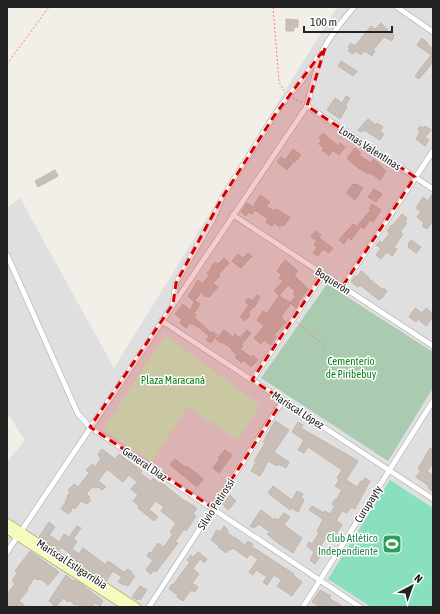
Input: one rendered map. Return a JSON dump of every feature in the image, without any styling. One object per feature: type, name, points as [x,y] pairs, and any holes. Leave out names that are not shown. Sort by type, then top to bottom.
[{"type":"street","points":[[173,304],[176,283],[213,218],[222,198],[274,116],[289,95],[300,83],[338,27],[354,7]]},
{"type":"street","points":[[396,7],[433,32]]},
{"type":"street","points":[[7,552],[307,106],[317,66],[325,48]]},
{"type":"street","name":"Lomas Valentinas","points":[[307,106],[433,189]]},
{"type":"street","points":[[342,287],[433,151]]},
{"type":"street","name":"Boquerón","points":[[233,215],[433,346]]},
{"type":"street","name":"General Díaz","points":[[7,255],[78,414],[90,427],[360,607]]},
{"type":"street","points":[[252,380],[323,274]]},
{"type":"street","name":"Mariscal López","points":[[162,321],[433,499]]},
{"type":"street","name":"Silvio Petirossi","points":[[149,607],[283,400]]},
{"type":"street","name":"Curupayty","points":[[303,607],[433,401]]},
{"type":"street","name":"Mariscal Estigarribia","points":[[7,522],[19,534],[137,607]]},
{"type":"street","points":[[7,530],[19,534],[126,607]]},
{"type":"path","points":[[7,64],[49,7]]},
{"type":"path","points":[[273,7],[280,82],[284,91],[307,106]]},
{"type":"path","points":[[293,319],[326,348]]},
{"type":"highlighted area","points":[[325,48],[307,106],[415,177],[342,287],[323,274],[252,380],[283,400],[213,508],[90,427],[173,304],[176,283],[222,198],[274,116]]},
{"type":"shaded area","points":[[337,7],[433,7],[433,607],[7,607],[7,462],[25,440],[7,413],[7,208],[20,198],[114,368]]},
{"type":"green space","name":"Cementerio de Piribebuy","points":[[327,284],[433,352],[433,388],[388,461],[261,378]]},
{"type":"green space","name":"Plaza Maracaná","points":[[165,335],[260,405],[238,440],[187,407],[152,462],[103,430]]},
{"type":"green space","name":"Club Atlético Independiente","points":[[390,480],[433,508],[433,607],[371,607],[328,579]]},
{"type":"building","points":[[286,19],[298,20],[298,27],[294,27],[294,31],[286,31]]},
{"type":"building","points":[[381,23],[388,30],[387,31],[394,35],[392,41],[384,37],[373,50],[375,51],[372,56],[364,51],[361,55],[355,51],[353,54],[348,51],[350,49],[348,47],[351,43],[355,46],[371,26],[375,29]]},
{"type":"building","points":[[422,38],[433,49],[433,62],[419,79],[415,76],[431,55],[417,45]]},
{"type":"building","points":[[341,61],[357,71],[353,76],[338,66]]},
{"type":"building","points":[[346,96],[350,98],[340,119],[327,110],[335,98],[342,103]]},
{"type":"building","points":[[368,119],[376,125],[377,123],[383,127],[380,131],[384,134],[380,140],[364,130],[362,132],[358,130]]},
{"type":"building","points":[[420,126],[423,128],[425,126],[431,130],[425,137],[429,140],[425,146],[416,139],[420,132],[418,130]]},
{"type":"building","points":[[323,133],[338,146],[340,143],[345,147],[339,155],[333,150],[329,156],[322,150],[324,148],[319,144],[322,140],[319,138]]},
{"type":"building","points":[[355,148],[361,153],[359,155],[371,163],[374,159],[386,171],[380,180],[369,172],[368,174],[358,168],[347,158]]},
{"type":"building","points":[[293,149],[301,155],[287,170],[277,162],[281,157],[285,160]]},
{"type":"building","points":[[55,170],[58,176],[38,187],[35,181]]},
{"type":"building","points":[[353,184],[363,188],[355,200],[346,193]]},
{"type":"building","points":[[374,189],[382,194],[376,202],[368,197]]},
{"type":"building","points":[[433,193],[433,221],[427,229],[422,226],[424,223],[417,217],[421,212],[416,208],[423,197],[428,201]]},
{"type":"building","points":[[260,195],[270,202],[266,206],[274,211],[276,209],[290,217],[284,226],[282,224],[280,227],[274,223],[272,226],[266,222],[268,219],[255,210],[252,214],[249,212],[246,216],[241,212],[247,203],[253,207]]},
{"type":"building","points":[[372,204],[381,210],[373,222],[370,220],[364,229],[358,225],[371,210],[369,209]]},
{"type":"building","points":[[402,214],[407,218],[405,222],[407,223],[400,232],[403,234],[394,247],[397,249],[392,256],[387,252],[381,259],[376,255],[381,248],[376,245],[380,241],[382,243],[390,233],[387,231],[391,225],[392,226]]},
{"type":"building","points":[[353,224],[360,228],[351,240],[348,237],[344,244],[339,240]]},
{"type":"building","points":[[315,231],[321,235],[319,238],[333,248],[329,253],[323,249],[318,256],[313,253],[317,247],[314,245],[317,241],[311,237]]},
{"type":"building","points":[[411,240],[421,247],[416,253],[408,247]]},
{"type":"building","points":[[248,253],[252,256],[241,268],[232,261],[238,254],[243,258]]},
{"type":"building","points":[[224,258],[229,263],[213,283],[218,287],[209,297],[206,297],[201,292],[194,302],[188,296],[198,280],[202,284],[209,276],[207,273],[212,267],[211,266],[215,262],[218,264]]},
{"type":"building","points":[[285,260],[298,271],[294,275],[308,289],[298,302],[299,303],[296,308],[290,303],[296,296],[293,294],[295,291],[288,285],[279,296],[274,291],[283,281],[279,278],[282,275],[277,271]]},
{"type":"building","points":[[361,271],[382,289],[383,288],[387,291],[382,298],[379,300],[360,285],[358,287],[351,282]]},
{"type":"building","points":[[257,295],[260,297],[245,321],[240,317],[249,305],[245,302],[248,298],[253,301]]},
{"type":"building","points":[[279,296],[291,303],[281,317],[286,322],[274,335],[276,336],[270,345],[265,340],[261,344],[254,338],[264,326],[257,320],[263,311],[266,313],[268,312]]},
{"type":"building","points":[[195,301],[200,304],[194,314],[196,315],[194,317],[211,333],[213,332],[217,335],[211,343],[206,340],[209,336],[198,327],[190,323],[186,328],[180,323],[182,320],[175,314],[183,304],[190,310]]},
{"type":"building","points":[[415,308],[422,313],[426,308],[433,314],[433,317],[426,326],[418,319],[416,322],[409,317]]},
{"type":"building","points":[[224,330],[233,337],[235,334],[240,338],[247,330],[251,333],[241,345],[243,346],[240,349],[251,357],[253,355],[258,360],[251,367],[243,360],[242,363],[235,357],[237,355],[231,350],[232,349],[216,339]]},
{"type":"building","points":[[275,421],[289,430],[274,452],[289,462],[286,468],[278,464],[277,466],[268,461],[260,476],[251,471],[256,462],[254,461],[265,443],[263,442]]},
{"type":"building","points":[[298,422],[303,425],[301,428],[358,461],[346,480],[357,487],[365,478],[370,481],[355,509],[351,507],[347,513],[342,511],[336,521],[342,524],[336,535],[334,534],[331,540],[326,537],[319,549],[323,552],[315,564],[310,560],[314,552],[307,546],[309,542],[312,544],[319,533],[317,532],[323,519],[309,510],[312,506],[324,513],[325,511],[330,514],[335,506],[332,504],[342,490],[335,486],[339,480],[337,478],[342,470],[308,447],[304,453],[298,450],[304,440],[292,432]]},
{"type":"building","points":[[430,448],[433,450],[433,464],[427,471],[433,475],[433,492],[428,488],[429,486],[416,477],[421,470],[418,469]]},
{"type":"building","points":[[102,449],[115,459],[119,454],[142,471],[140,473],[151,481],[153,478],[160,484],[161,482],[182,499],[197,508],[193,514],[196,516],[186,531],[184,529],[175,542],[178,543],[156,572],[153,570],[151,574],[146,570],[153,560],[147,556],[158,543],[164,547],[173,534],[170,532],[176,523],[161,511],[164,507],[156,501],[149,509],[158,517],[154,521],[138,508],[139,506],[133,501],[138,495],[131,489],[137,482],[129,475],[123,482],[107,469],[98,481],[106,487],[102,490],[93,486],[86,494],[91,500],[87,504],[81,501],[75,509],[73,507],[69,514],[61,509],[70,492],[68,490],[74,484],[78,487],[89,473],[86,470],[92,464],[95,467],[101,459],[98,454]]},
{"type":"building","points":[[225,450],[232,455],[219,473],[213,468],[220,459],[218,458]]},
{"type":"building","points":[[175,459],[186,468],[187,466],[203,479],[197,487],[170,465]]},
{"type":"building","points":[[273,486],[292,500],[297,491],[303,494],[301,498],[304,500],[298,512],[292,508],[290,510],[268,493]]},
{"type":"building","points":[[230,495],[236,501],[228,510],[222,504]]},
{"type":"building","points":[[261,510],[274,520],[275,518],[278,520],[284,513],[290,517],[284,525],[302,538],[293,553],[267,534],[270,532],[259,524],[254,528],[250,526]]},
{"type":"building","points":[[49,522],[55,527],[49,535],[59,542],[64,534],[69,537],[77,526],[81,528],[73,539],[77,541],[72,549],[79,554],[83,548],[106,565],[108,561],[124,572],[127,569],[132,572],[131,574],[135,576],[128,586],[118,582],[122,577],[113,571],[106,581],[70,557],[72,555],[61,547],[59,550],[39,537]]},
{"type":"building","points":[[224,526],[228,530],[227,532],[234,538],[245,545],[248,541],[253,544],[251,546],[294,574],[293,575],[302,582],[292,596],[277,586],[282,580],[274,575],[267,585],[263,582],[267,577],[256,570],[253,575],[249,572],[258,559],[250,554],[247,558],[233,548],[226,553],[211,540],[217,530],[220,532]]},
{"type":"building","points":[[30,551],[59,572],[48,585],[42,580],[37,580],[34,578],[27,589],[28,590],[19,601],[26,607],[7,607],[7,594],[15,584],[12,581],[17,573],[15,571]]},
{"type":"building","points":[[198,552],[207,559],[204,563],[200,559],[194,567],[193,569],[199,574],[192,583],[198,587],[195,592],[191,590],[183,601],[177,597],[178,595],[169,589],[190,562],[187,560],[191,555],[193,557]]},
{"type":"building","points":[[66,575],[73,581],[74,580],[80,583],[103,601],[100,606],[95,603],[92,607],[82,607],[77,604],[75,605],[69,600],[68,602],[63,598],[56,607],[49,601]]},
{"type":"building","points":[[140,586],[147,590],[140,600],[138,598],[137,600],[132,597]]},
{"type":"building","points":[[320,590],[331,596],[329,598],[343,607],[321,607],[312,602]]},
{"type":"place","name":"Club Atlético Independiente","points":[[392,544]]}]
